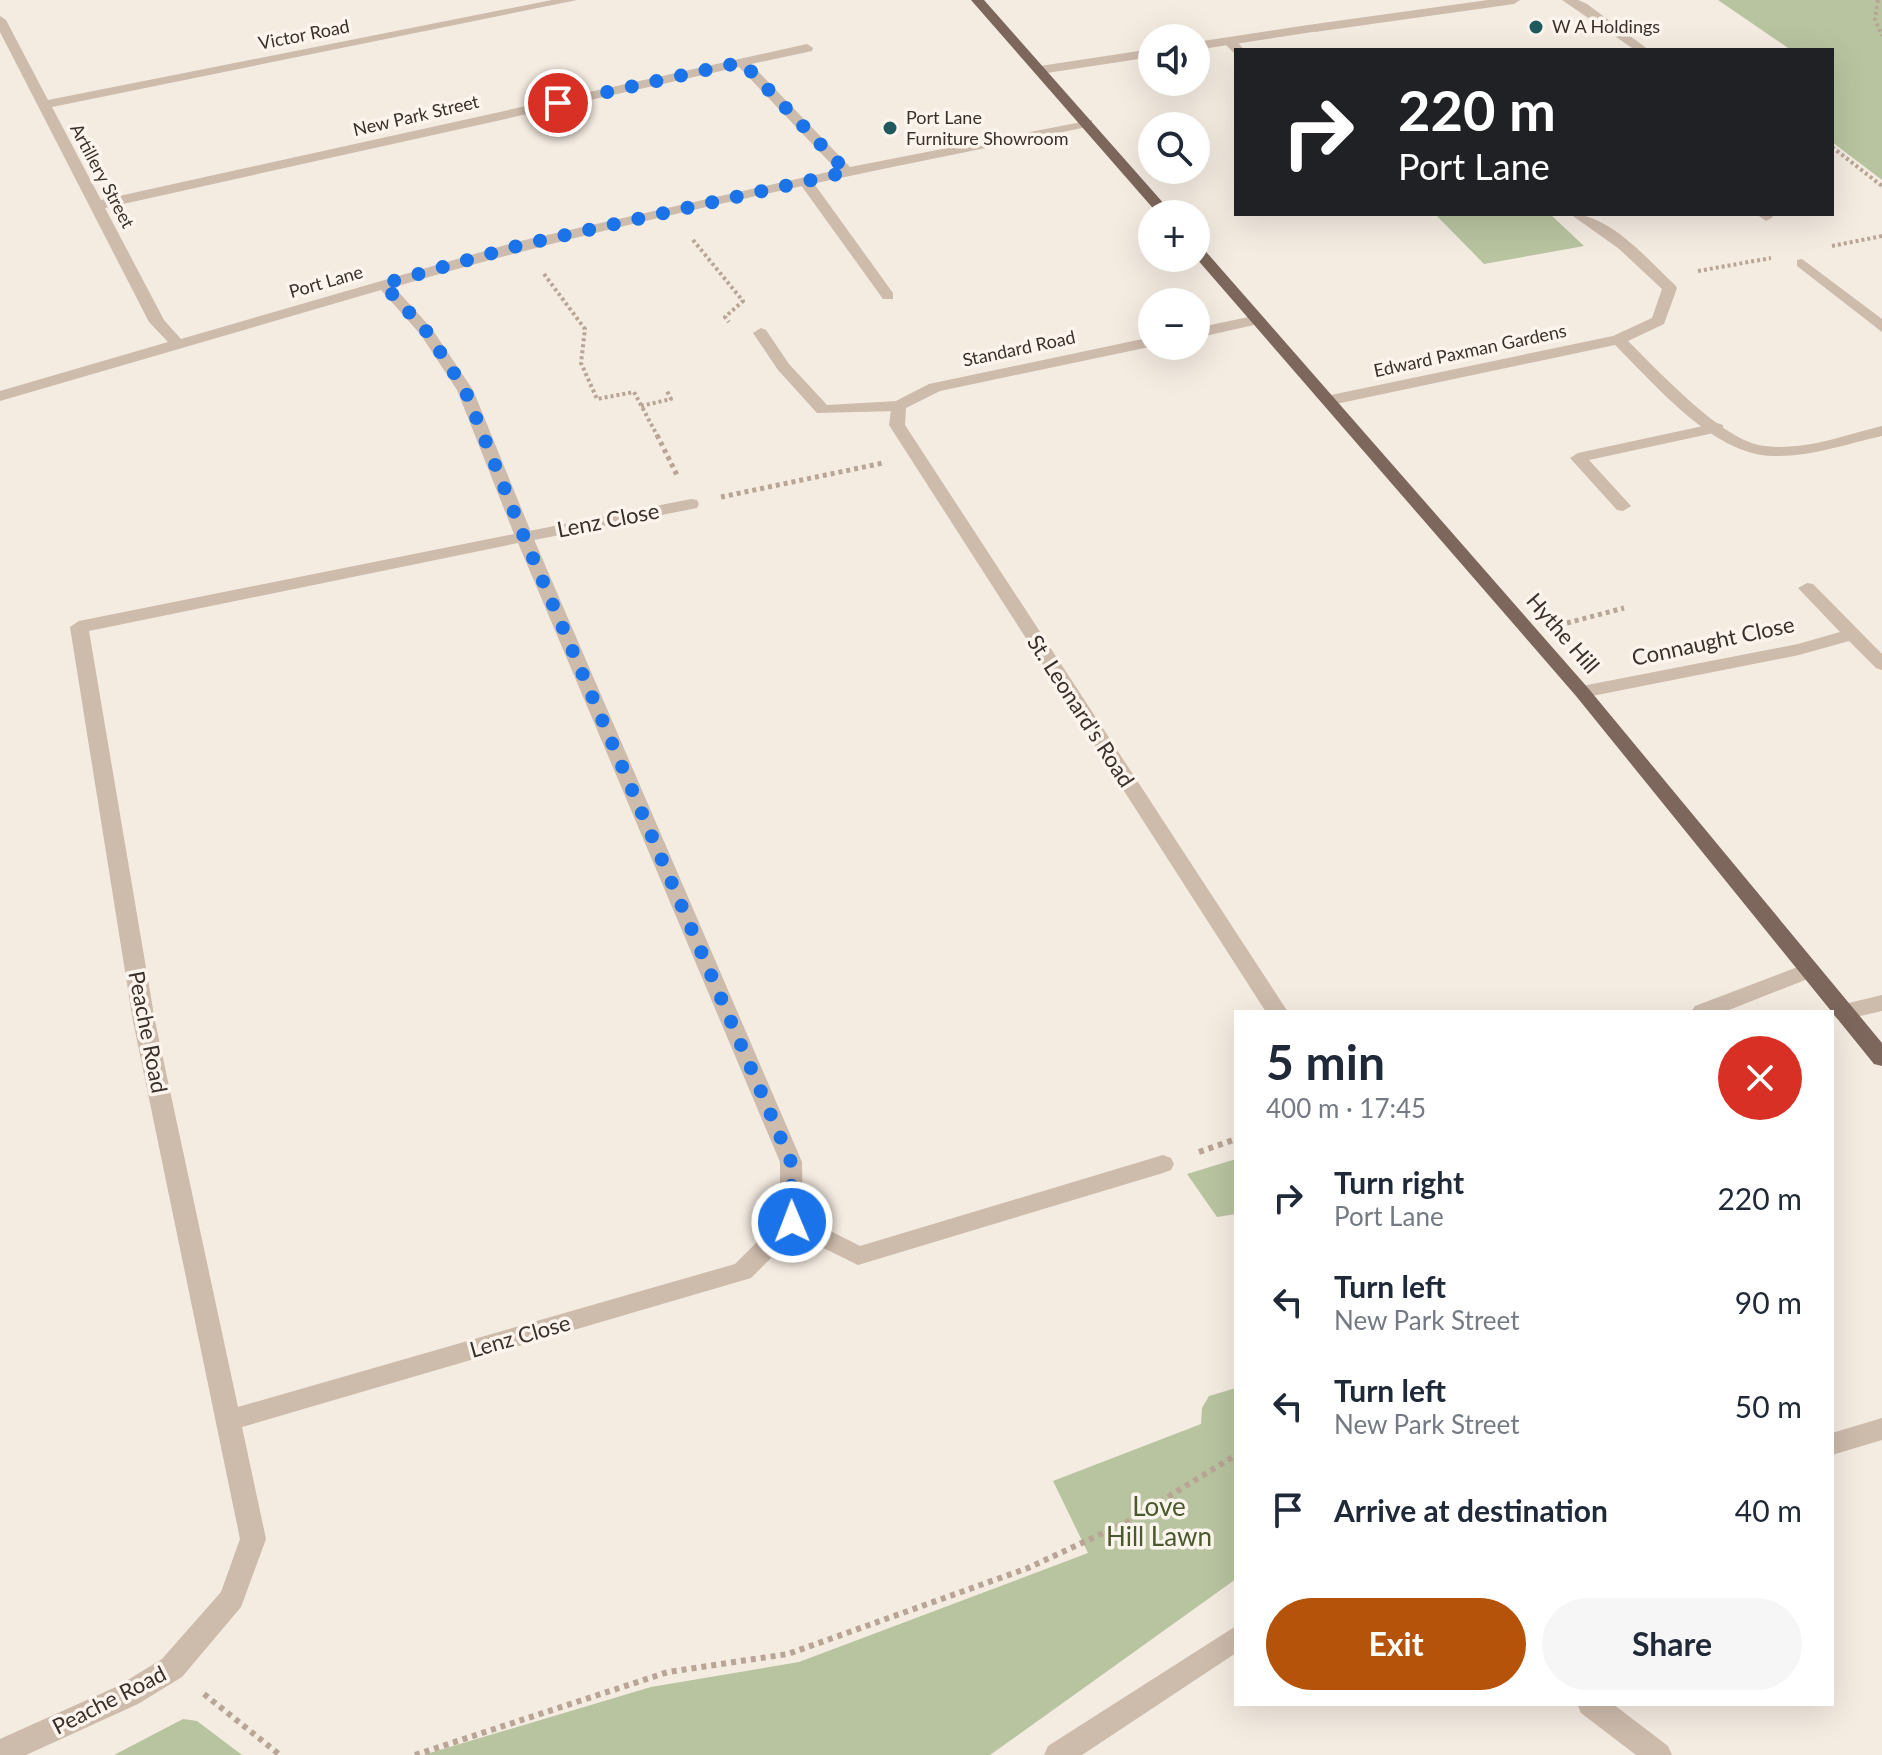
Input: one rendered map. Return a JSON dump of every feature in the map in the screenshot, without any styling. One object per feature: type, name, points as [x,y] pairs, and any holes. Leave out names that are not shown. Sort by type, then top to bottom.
[{"type":"main road","points":[[977,0],[1154,200]]},
{"type":"main road","name":"Hythe Hill","points":[[1210,265],[1331,400],[1582,692],[1882,1058]]},
{"type":"street","name":"Victor Road","points":[[43,105],[571,0]]},
{"type":"street","points":[[1210,46],[1234,46],[1315,28],[1514,0]]},
{"type":"street","points":[[1568,0],[1583,7],[1640,48]]},
{"type":"street","name":"Artillery Street","points":[[0,20],[157,322],[178,344]]},
{"type":"street","name":"New Park Street","points":[[98,205],[807,48]]},
{"type":"street","points":[[1040,70],[1138,55]]},
{"type":"street","points":[[742,62],[847,172]]},
{"type":"street","name":"Port Lane","points":[[0,396],[521,245],[805,181],[1087,123]]},
{"type":"street","points":[[805,181],[888,296]]},
{"type":"street","name":"Edward Paxman Gardens","points":[[1331,400],[1618,340],[1659,321],[1670,288],[1623,245],[1580,216]]},
{"type":"street","points":[[1802,263],[1882,327]]},
{"type":"street","name":"Lenz Close","points":[[230,1420],[743,1271],[792,1222],[791,1162],[524,537],[465,390],[427,332],[383,284]]},
{"type":"street","points":[[1210,330],[1258,320]]},
{"type":"street","points":[[761,333],[783,367],[823,410],[898,406]]},
{"type":"street","points":[[1618,340],[1731,440],[1758,451],[1783,451],[1882,431]]},
{"type":"street","name":"Standard Road","points":[[898,406],[935,387],[1138,345]]},
{"type":"street","name":"St. Leonard's Road","points":[[898,406],[897,425],[1276,1010]]},
{"type":"street","points":[[1623,506],[1578,458],[1717,428]]},
{"type":"street","name":"Lenz Close","points":[[524,537],[691,504]]},
{"type":"street","name":"Peache Road","points":[[0,1753],[128,1695],[172,1668],[232,1599],[253,1539],[144,1021],[79,627],[524,537]]},
{"type":"street","name":"Connaught Close","points":[[1807,588],[1882,664]]},
{"type":"street","name":"Connaught Close","points":[[1582,692],[1799,649],[1854,634]]},
{"type":"street","points":[[1707,1010],[1808,971]]},
{"type":"street","points":[[1843,1012],[1882,1003]]},
{"type":"street","points":[[792,1222],[858,1256],[1163,1164]]},
{"type":"street","points":[[1834,1443],[1882,1429]]},
{"type":"street","points":[[1058,1755],[1234,1639]]},
{"type":"street","points":[[1594,1706],[1658,1755]]},
{"type":"path","points":[[1878,0],[1875,19],[1882,36]]},
{"type":"path","points":[[1834,149],[1882,186]]},
{"type":"path","points":[[669,211],[743,301],[725,317]]},
{"type":"path","points":[[521,245],[585,329],[581,363],[597,399],[634,392],[691,504],[919,455]]},
{"type":"path","points":[[641,406],[671,399],[667,391]]},
{"type":"path","points":[[1531,633],[1624,608]]},
{"type":"path","points":[[415,1755],[668,1672],[788,1654],[1028,1568],[1127,1522],[1234,1456]]},
{"type":"path","points":[[172,1668],[280,1755]]},
{"type":"green space","points":[[1718,0],[1882,0],[1882,180],[1834,144],[1834,48],[1788,48]]},
{"type":"green space","points":[[1437,216],[1552,216],[1584,246],[1484,264]]},
{"type":"green space","points":[[1234,1160],[1234,1214],[1217,1217],[1187,1174]]},
{"type":"green space","name":"Love Hill Lawn","points":[[1234,1389],[1234,1580],[990,1755],[423,1755],[651,1687],[799,1662],[1088,1553],[1053,1481],[1201,1424],[1202,1408],[1209,1396]]},
{"type":"green space","points":[[183,1719],[197,1721],[242,1755],[114,1755]]},
{"type":"place","name":"W A Holdings","points":[[1536,27]]},
{"type":"place","name":"Port Lane Furniture Showroom","points":[[890,128]]},
{"type":"route","points":[[558,103],[742,62],[847,172],[521,245],[383,284],[427,332],[465,390],[524,537],[791,1162],[792,1222]]}]
